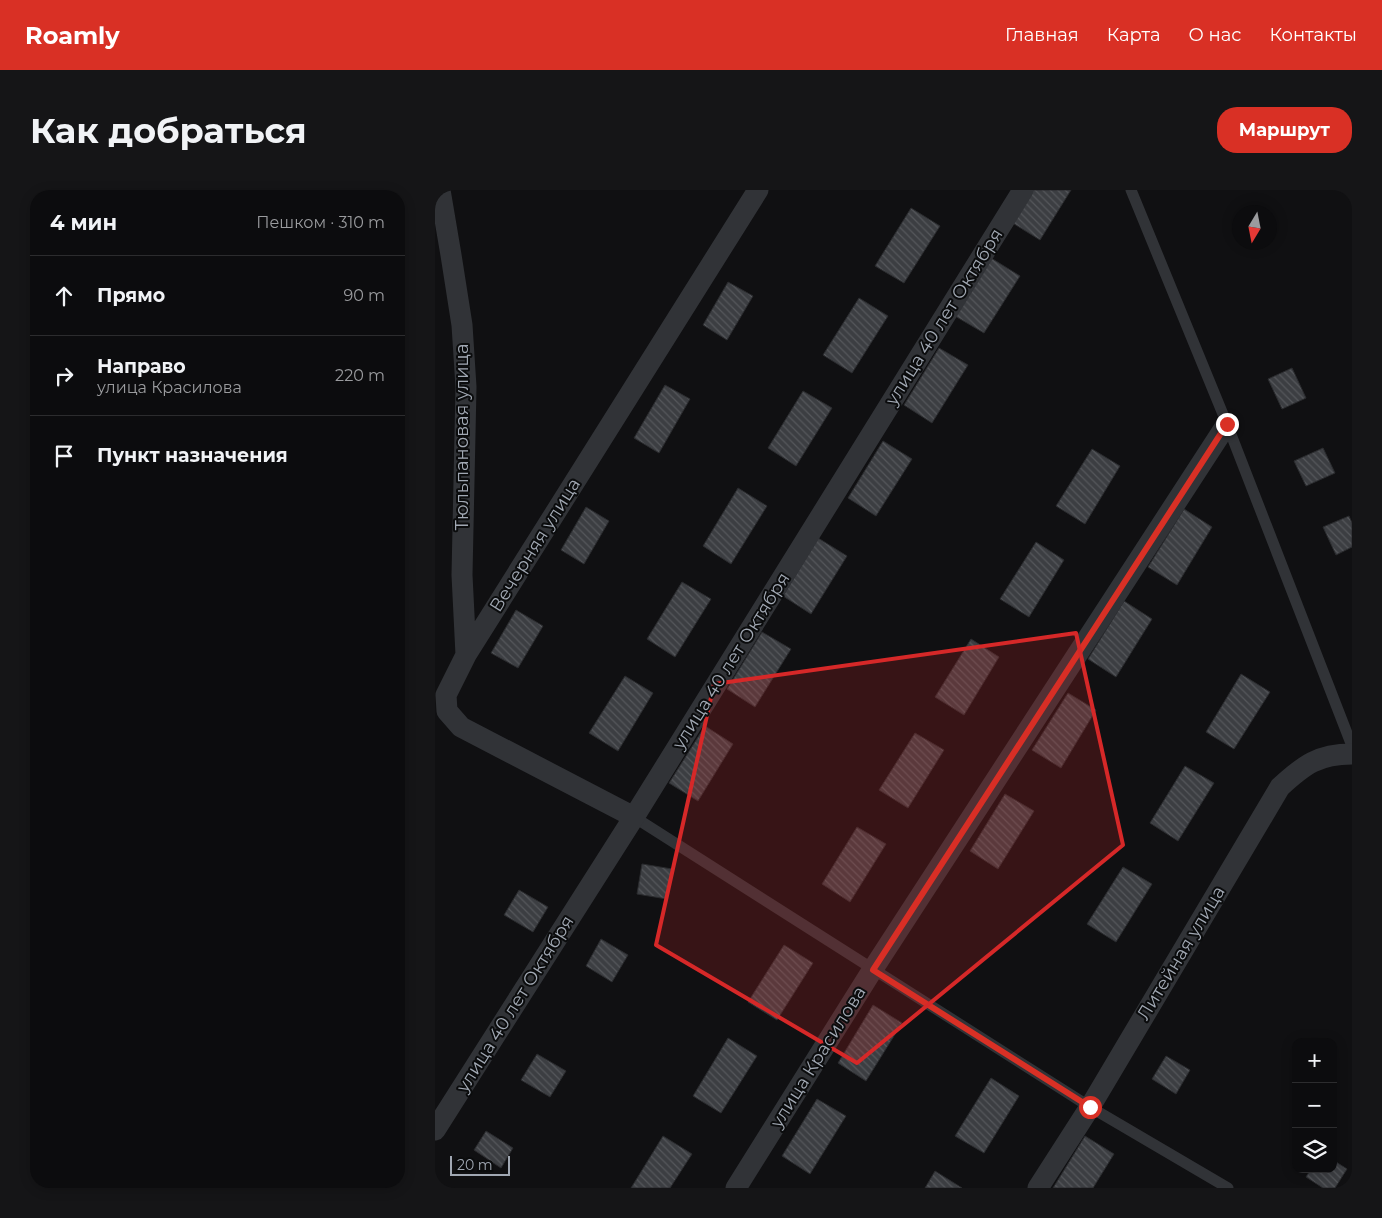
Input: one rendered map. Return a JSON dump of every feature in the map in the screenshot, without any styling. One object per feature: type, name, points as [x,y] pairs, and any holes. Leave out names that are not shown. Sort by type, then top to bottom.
[{"type":"street","name":"Тюльпановая улица","points":[[440,190],[462,325],[466,387],[462,575],[466,655]]},
{"type":"street","name":"улица 40 лет Октября","points":[[435,1130],[633,817],[1023,190]]},
{"type":"street","name":"Вечерняя улица","points":[[633,817],[461,727],[447,711],[446,695],[466,655],[754,194]]},
{"type":"street","name":"улица Красилова","points":[[736,1188],[873,970],[1227,424]]},
{"type":"street","name":"Литейная улица","points":[[1038,1188],[1090,1107],[1280,787],[1297,772],[1316,760],[1336,754],[1352,754]]},
{"type":"lane","points":[[1131,190],[1227,424],[1352,746]]},
{"type":"lane","points":[[633,817],[1090,1107],[1228,1188]]},
{"type":"highlighted area","points":[[1076,633],[1123,845],[857,1063],[656,945],[714,684]]},
{"type":"building","points":[[1031,190],[1071,190],[1040,240],[1011,222]]},
{"type":"building","points":[[911,208],[940,226],[904,283],[875,266]]},
{"type":"building","points":[[991,258],[1020,276],[984,333],[955,316]]},
{"type":"building","points":[[728,282],[753,296],[727,340],[703,325]]},
{"type":"building","points":[[859,298],[888,316],[852,373],[823,355]]},
{"type":"building","points":[[939,348],[968,365],[932,423],[904,405]]},
{"type":"building","points":[[1292,368],[1306,398],[1282,409],[1268,379]]},
{"type":"building","points":[[665,385],[690,399],[659,453],[634,438]]},
{"type":"building","points":[[803,391],[832,408],[796,466],[768,448]]},
{"type":"building","points":[[883,441],[912,459],[876,516],[848,498]]},
{"type":"building","points":[[1323,448],[1335,473],[1306,486],[1294,461]]},
{"type":"building","points":[[1092,449],[1120,466],[1085,524],[1056,506]]},
{"type":"building","points":[[738,488],[767,506],[731,564],[703,546]]},
{"type":"building","points":[[586,507],[609,521],[584,564],[561,550]]},
{"type":"building","points":[[1184,509],[1212,527],[1177,585],[1148,567]]},
{"type":"building","points":[[1349,516],[1352,523],[1352,547],[1336,555],[1323,527]]},
{"type":"building","points":[[818,538],[847,556],[811,614],[783,596]]},
{"type":"building","points":[[1036,542],[1064,560],[1029,617],[1000,599]]},
{"type":"building","points":[[682,582],[711,599],[675,657],[647,639]]},
{"type":"building","points":[[1124,601],[1152,619],[1116,677],[1088,659]]},
{"type":"building","points":[[516,610],[543,626],[518,668],[491,653]]},
{"type":"building","points":[[762,632],[791,649],[755,707],[727,689]]},
{"type":"building","points":[[971,639],[999,657],[964,715],[935,697]]},
{"type":"building","points":[[1241,674],[1270,692],[1234,749],[1206,732]]},
{"type":"building","points":[[625,676],[653,693],[618,751],[589,733]]},
{"type":"building","points":[[1068,693],[1096,710],[1061,768],[1032,750]]},
{"type":"building","points":[[705,726],[733,744],[698,801],[669,783]]},
{"type":"building","points":[[915,733],[944,750],[908,808],[879,790]]},
{"type":"building","points":[[1185,766],[1214,783],[1178,841],[1150,823]]},
{"type":"building","points":[[1005,794],[1034,811],[998,869],[970,851]]},
{"type":"building","points":[[857,827],[886,844],[850,902],[822,884]]},
{"type":"building","points":[[642,864],[672,869],[667,899],[637,894]]},
{"type":"building","points":[[1123,867],[1152,884],[1116,942],[1087,924]]},
{"type":"building","points":[[519,890],[548,907],[533,932],[504,915]]},
{"type":"building","points":[[601,939],[628,955],[612,982],[586,966]]},
{"type":"building","points":[[784,945],[813,963],[777,1020],[748,1002]]},
{"type":"building","points":[[873,1005],[902,1023],[866,1081],[838,1063]]},
{"type":"building","points":[[728,1038],[757,1056],[721,1113],[693,1096]]},
{"type":"building","points":[[537,1054],[566,1071],[550,1097],[521,1080]]},
{"type":"building","points":[[1166,1056],[1190,1070],[1176,1094],[1152,1079]]},
{"type":"building","points":[[991,1078],[1019,1096],[984,1153],[955,1136]]},
{"type":"building","points":[[817,1099],[846,1116],[810,1174],[782,1156]]},
{"type":"building","points":[[486,1131],[513,1148],[501,1168],[474,1150]]},
{"type":"building","points":[[663,1136],[692,1154],[670,1188],[631,1188]]},
{"type":"building","points":[[1085,1136],[1114,1154],[1093,1188],[1053,1188]]},
{"type":"building","points":[[1337,1163],[1347,1169],[1335,1188],[1323,1188],[1306,1177],[1308,1173],[1337,1173]]},
{"type":"building","points":[[935,1171],[962,1188],[925,1188]]},
{"type":"route","points":[[1090,1107],[873,970],[1227,424]]}]
